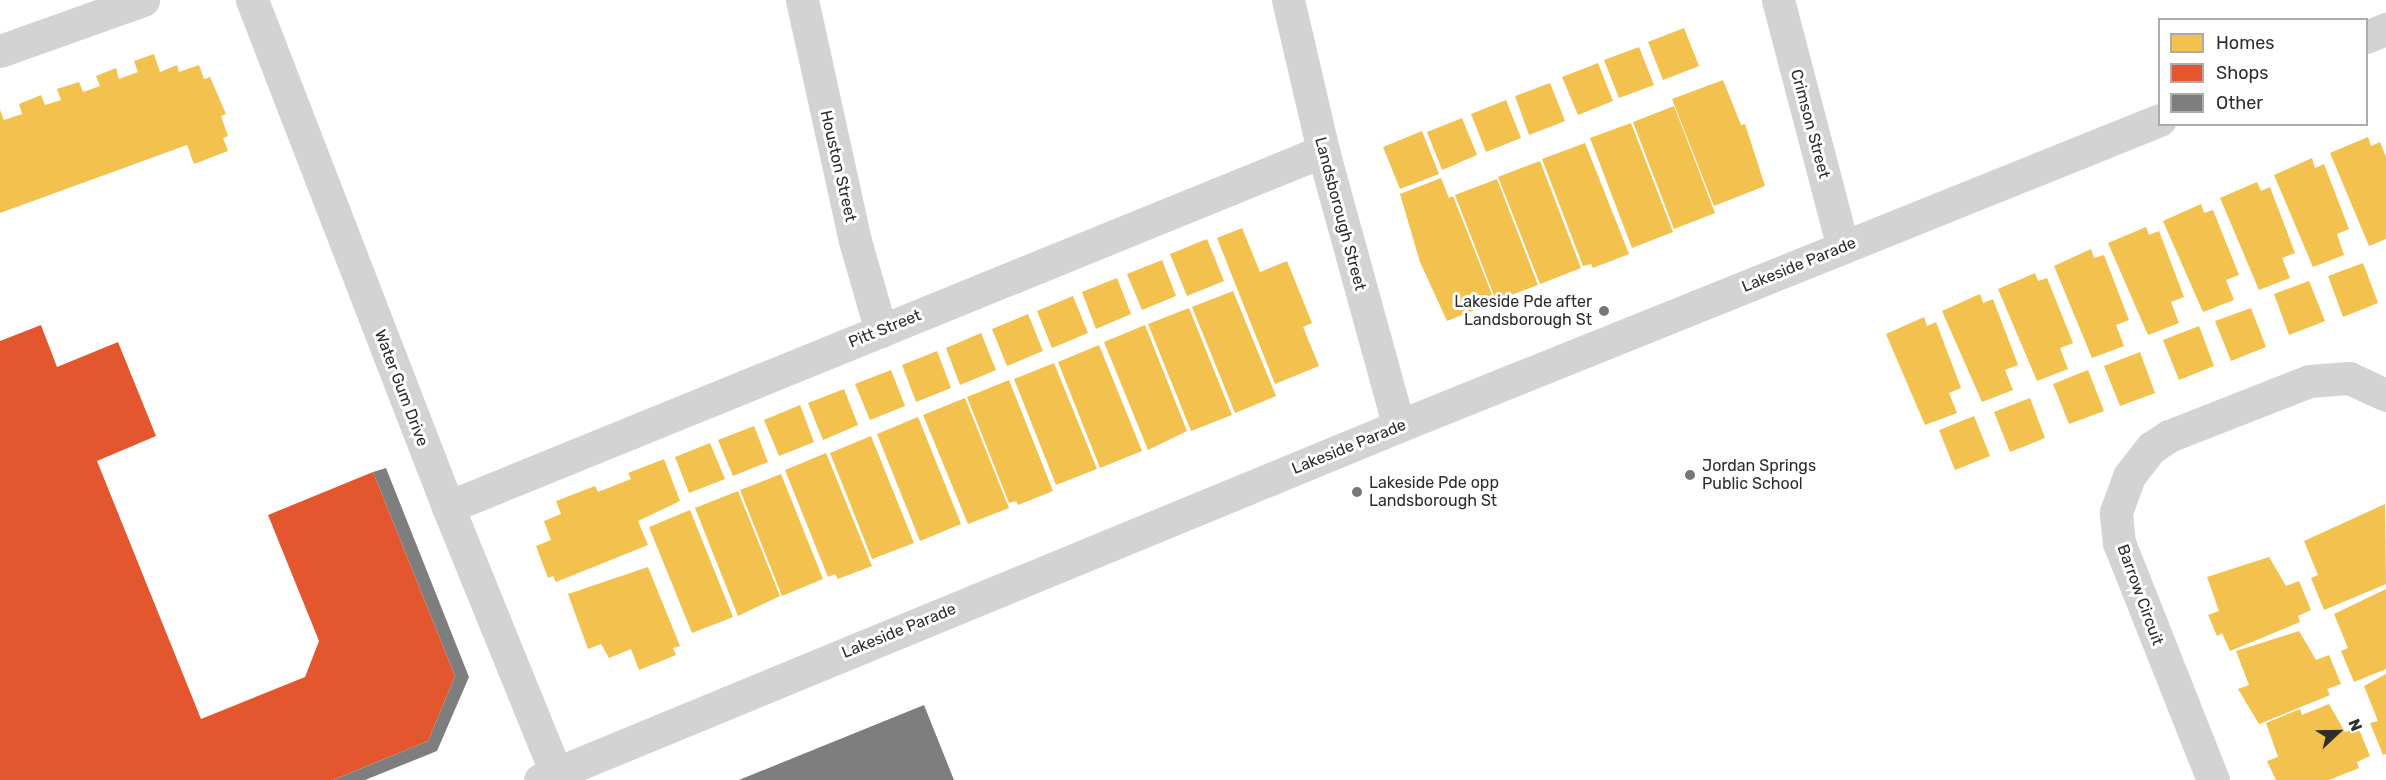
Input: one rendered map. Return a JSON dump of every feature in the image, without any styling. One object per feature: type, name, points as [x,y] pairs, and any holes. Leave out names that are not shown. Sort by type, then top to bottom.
[{"type":"street","points":[[0,51],[143,0]]},
{"type":"street","name":"Water Gum Drive","points":[[252,0],[552,778]]},
{"type":"street","name":"Houston Street","points":[[802,0],[855,241],[881,331]]},
{"type":"street","name":"Landsborough Street","points":[[1288,0],[1323,151],[1399,426]]},
{"type":"street","name":"Crimson Street","points":[[1778,0],[1843,248]]},
{"type":"street","points":[[2368,37],[2386,29]]},
{"type":"street","name":"Lakeside Parade","points":[[552,778],[1399,426],[2158,121]]},
{"type":"street","name":"Pitt Street","points":[[448,507],[1323,151]]},
{"type":"street","name":"Barrow Circuit","points":[[2212,780],[2119,543],[2116,512],[2129,476],[2151,448],[2169,436],[2309,381],[2349,378],[2386,395]]},
{"type":"building: Homes","points":[[1684,28],[1699,66],[1663,80],[1648,42]]},
{"type":"building: Homes","points":[[1639,47],[1654,85],[1619,98],[1604,60]]},
{"type":"building: Homes","points":[[154,54],[160,72],[177,65],[179,72],[199,65],[204,79],[210,77],[226,114],[221,116],[228,136],[223,138],[228,151],[194,164],[187,145],[0,213],[0,110],[4,120],[22,114],[19,104],[41,95],[45,105],[61,100],[57,89],[79,82],[83,92],[100,86],[96,76],[116,68],[119,79],[138,72],[134,61]]},
{"type":"building: Homes","points":[[1598,63],[1613,101],[1578,115],[1562,77]]},
{"type":"building: Homes","points":[[1723,80],[1741,125],[1745,124],[1765,186],[1714,206],[1672,99]]},
{"type":"building: Homes","points":[[1550,83],[1565,121],[1529,135],[1515,96]]},
{"type":"building: Homes","points":[[1506,100],[1521,138],[1486,152],[1471,114]]},
{"type":"building: Homes","points":[[1674,106],[1715,213],[1674,229],[1633,122]]},
{"type":"building: Homes","points":[[1462,118],[1477,155],[1442,170],[1427,132]]},
{"type":"building: Homes","points":[[1631,123],[1673,232],[1632,248],[1590,138]]},
{"type":"building: Homes","points":[[1422,131],[1439,174],[1400,189],[1383,147]]},
{"type":"building: Homes","points":[[2368,137],[2371,146],[2380,142],[2386,157],[2386,239],[2369,246],[2330,153]]},
{"type":"building: Homes","points":[[1585,143],[1629,254],[1593,268],[1591,264],[1583,266],[1542,159]]},
{"type":"building: Homes","points":[[2312,158],[2315,168],[2324,164],[2349,229],[2337,234],[2344,255],[2313,267],[2274,175]]},
{"type":"building: Homes","points":[[1540,161],[1581,268],[1540,284],[1498,177]]},
{"type":"building: Homes","points":[[1441,178],[1449,198],[1453,196],[1495,302],[1447,321],[1420,262],[1400,194]]},
{"type":"building: Homes","points":[[1497,179],[1538,285],[1496,301],[1455,195]]},
{"type":"building: Homes","points":[[2257,182],[2261,191],[2270,187],[2295,253],[2282,258],[2290,278],[2259,290],[2220,198]]},
{"type":"building: Homes","points":[[2201,204],[2204,213],[2213,210],[2239,275],[2226,280],[2234,300],[2203,312],[2163,221]]},
{"type":"building: Homes","points":[[2146,227],[2149,235],[2159,231],[2184,297],[2171,302],[2179,323],[2148,335],[2108,243]]},
{"type":"building: Homes","points":[[1242,228],[1260,272],[1287,261],[1312,323],[1303,327],[1319,366],[1275,384],[1217,238]]},
{"type":"building: Homes","points":[[1207,239],[1224,281],[1187,296],[1170,254]]},
{"type":"building: Homes","points":[[2091,249],[2094,258],[2104,255],[2129,320],[2116,325],[2124,346],[2092,358],[2054,266]]},
{"type":"building: Homes","points":[[1162,260],[1176,296],[1142,310],[1127,274]]},
{"type":"building: Homes","points":[[2363,263],[2378,303],[2343,317],[2328,276]]},
{"type":"building: Homes","points":[[2035,273],[2038,281],[2047,278],[2073,343],[2060,348],[2068,369],[2037,381],[1998,289]]},
{"type":"building: Homes","points":[[1117,278],[1131,314],[1096,329],[1082,292]]},
{"type":"building: Homes","points":[[2309,281],[2325,321],[2289,335],[2274,294]]},
{"type":"building: Homes","points":[[1233,291],[1276,396],[1235,413],[1192,307]]},
{"type":"building: Homes","points":[[1980,294],[1983,303],[1993,299],[2018,365],[2005,370],[2013,390],[1982,402],[1942,311]]},
{"type":"building: Homes","points":[[1073,296],[1088,333],[1052,348],[1037,311]]},
{"type":"building: Homes","points":[[1189,308],[1232,415],[1191,431],[1148,324]]},
{"type":"building: Homes","points":[[2251,308],[2266,347],[2231,361],[2215,321]]},
{"type":"building: Homes","points":[[1028,314],[1043,351],[1007,366],[992,329]]},
{"type":"building: Homes","points":[[1924,317],[1927,326],[1936,322],[1961,388],[1949,393],[1957,413],[1925,425],[1886,334]]},
{"type":"building: Homes","points":[[1145,325],[1187,431],[1148,450],[1104,342]]},
{"type":"building: Homes","points":[[2199,326],[2214,366],[2179,380],[2163,340]]},
{"type":"building: Homes","points":[[981,333],[996,370],[960,385],[946,348]]},
{"type":"building: Homes","points":[[1099,345],[1142,451],[1100,468],[1058,362]]},
{"type":"building: Homes","points":[[937,351],[951,388],[916,402],[902,365]]},
{"type":"building: Homes","points":[[2140,352],[2155,393],[2120,406],[2104,366]]},
{"type":"building: Homes","points":[[1054,363],[1097,469],[1056,485],[1014,379]]},
{"type":"building: Homes","points":[[891,370],[905,406],[870,420],[855,384]]},
{"type":"building: Homes","points":[[2088,370],[2104,411],[2069,424],[2053,384]]},
{"type":"building: Homes","points":[[1009,380],[1053,491],[1018,505],[1016,501],[1009,503],[967,397]]},
{"type":"building: Homes","points":[[844,389],[858,425],[823,440],[808,403]]},
{"type":"building: Homes","points":[[965,398],[1009,508],[968,524],[923,415]]},
{"type":"building: Homes","points":[[2030,398],[2045,438],[2010,452],[1994,412]]},
{"type":"building: Homes","points":[[800,405],[814,442],[779,456],[764,420]]},
{"type":"building: Homes","points":[[1974,416],[1990,456],[1955,470],[1939,430]]},
{"type":"building: Homes","points":[[918,417],[961,524],[920,541],[877,434]]},
{"type":"building: Homes","points":[[754,426],[768,462],[733,476],[718,440]]},
{"type":"building: Homes","points":[[871,436],[914,543],[872,559],[830,453]]},
{"type":"building: Homes","points":[[710,443],[725,479],[689,493],[675,457]]},
{"type":"building: Homes","points":[[826,453],[872,566],[838,579],[835,574],[828,577],[785,470]]},
{"type":"building: Homes","points":[[664,459],[680,501],[638,521],[648,545],[556,582],[553,576],[548,578],[536,546],[551,540],[544,521],[561,514],[556,501],[595,486],[598,492],[631,479],[628,473]]},
{"type":"building: Homes","points":[[781,474],[823,579],[782,596],[740,490]]},
{"type":"building: Homes","points":[[738,491],[780,596],[738,616],[695,508]]},
{"type":"building: Homes","points":[[2385,504],[2386,584],[2324,610],[2311,578],[2318,575],[2304,541]]},
{"type":"building: Homes","points":[[690,510],[733,617],[692,633],[649,527]]},
{"type":"building: Homes","points":[[2269,557],[2286,586],[2299,581],[2311,610],[2298,616],[2300,622],[2230,651],[2222,633],[2217,636],[2208,615],[2219,611],[2207,577]]},
{"type":"building: Homes","points":[[648,567],[680,646],[673,648],[676,655],[639,670],[631,649],[609,658],[601,644],[588,649],[568,594]]},
{"type":"building: Homes","points":[[2386,589],[2386,669],[2354,682],[2341,651],[2348,648],[2334,614]]},
{"type":"building: Homes","points":[[2299,631],[2316,660],[2329,655],[2341,684],[2327,689],[2330,695],[2259,724],[2238,689],[2249,685],[2236,651]]},
{"type":"building: Homes","points":[[2386,674],[2386,754],[2383,755],[2370,723],[2378,721],[2364,686]]},
{"type":"building: Homes","points":[[2329,704],[2345,732],[2358,727],[2370,756],[2357,762],[2359,768],[2329,780],[2276,780],[2267,761],[2278,757],[2266,723],[2300,709],[2302,715]]},
{"type":"building: Shops","points":[[41,325],[57,367],[118,342],[156,436],[97,461],[201,719],[305,677],[319,641],[268,515],[373,472],[455,676],[428,741],[333,780],[0,780],[0,341]]},
{"type":"building: Other","points":[[386,468],[469,677],[437,751],[365,780],[333,780],[428,741],[455,676],[373,472]]},
{"type":"building: Other","points":[[924,705],[954,780],[739,780]]},
{"type":"place","name":"Lakeside Pde after Landsborough St","points":[[1604,311]]},
{"type":"place","name":"Jordan Springs Public School","points":[[1690,475]]},
{"type":"place","name":"Lakeside Pde opp Landsborough St","points":[[1357,492]]}]
